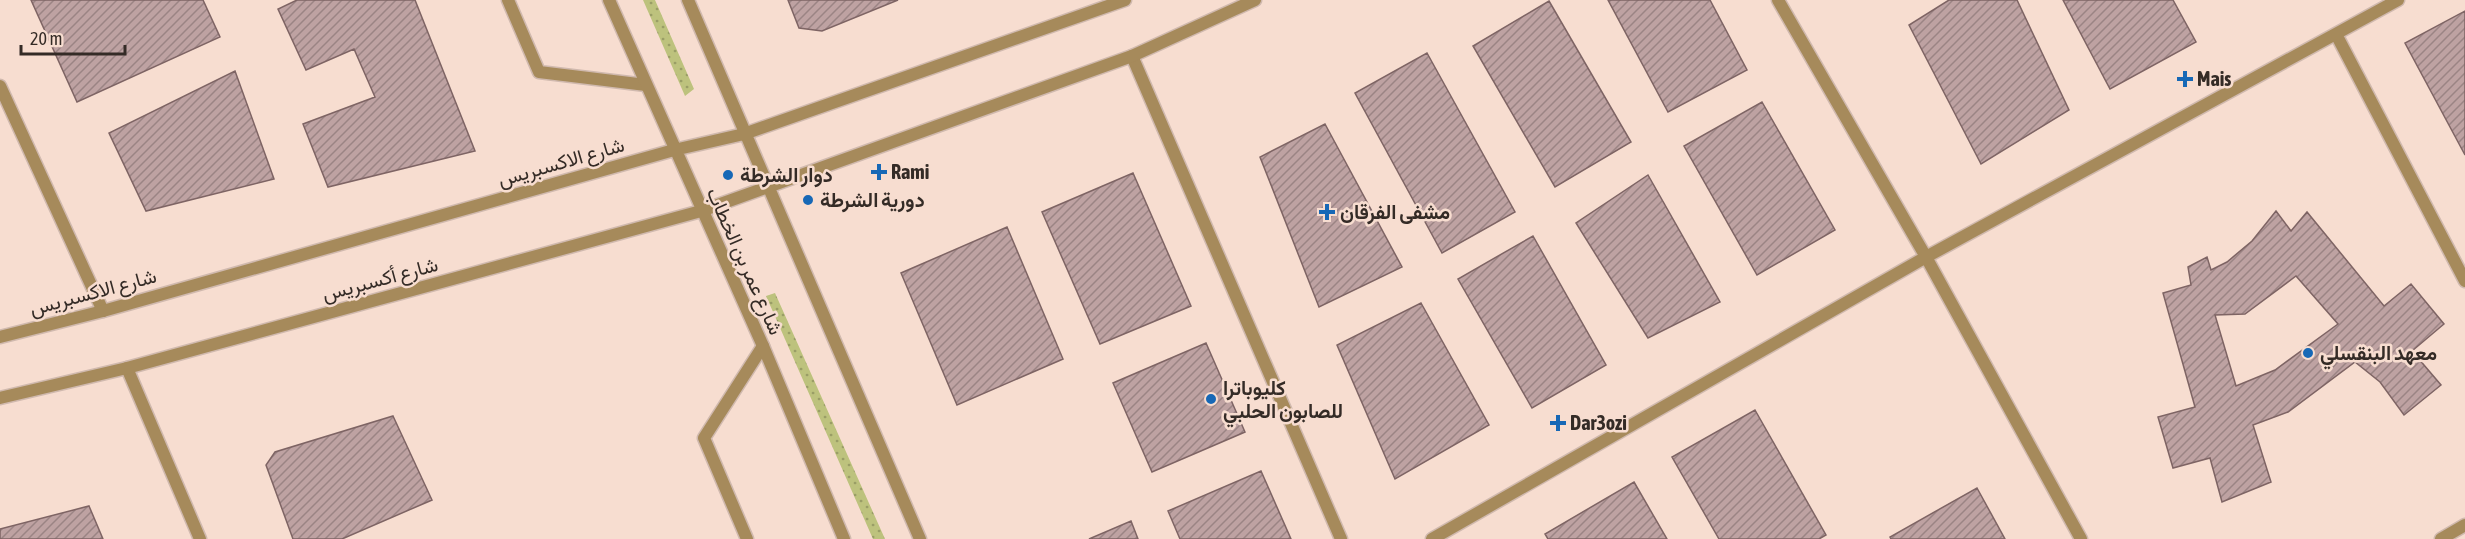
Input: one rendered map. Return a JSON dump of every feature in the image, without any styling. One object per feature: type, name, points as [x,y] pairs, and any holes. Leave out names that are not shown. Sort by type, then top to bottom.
[{"type":"street","points":[[508,0],[539,72],[646,85]]},
{"type":"street","name":"شارع عمر بن الخطاب","points":[[609,0],[763,346],[844,539]]},
{"type":"street","points":[[688,0],[920,539]]},
{"type":"street","name":"شارع الاكسبريس","points":[[0,337],[102,311],[674,150],[744,134],[1105,4],[1125,0]]},
{"type":"street","name":"شارع أكسبريس","points":[[0,398],[127,368],[701,211],[1132,56],[1255,0]]},
{"type":"street","points":[[1778,0],[1926,257],[2081,539]]},
{"type":"street","points":[[1432,539],[1926,257],[2337,36],[2398,0]]},
{"type":"street","points":[[2337,36],[2465,281]]},
{"type":"street","points":[[1132,56],[1341,539]]},
{"type":"street","points":[[0,86],[102,311]]},
{"type":"street","points":[[747,539],[704,438],[763,346]]},
{"type":"street","points":[[127,368],[200,539]]},
{"type":"street","points":[[2441,539],[2465,525]]},
{"type":"green space","points":[[643,0],[655,0],[694,89],[685,96]]},
{"type":"green space","points":[[775,293],[885,539],[873,539],[766,296]]},
{"type":"building","points":[[31,0],[203,0],[220,37],[77,102]]},
{"type":"building","points":[[297,0],[415,0],[475,151],[328,187],[303,124],[375,97],[354,49],[306,70],[278,9]]},
{"type":"building","points":[[788,0],[898,0],[822,31],[799,28]]},
{"type":"building","points":[[1608,0],[1710,0],[1747,70],[1668,112]]},
{"type":"building","points":[[1949,0],[2017,0],[2069,110],[1981,164],[1909,25]]},
{"type":"building","points":[[2063,0],[2173,0],[2196,42],[2110,89]]},
{"type":"building","points":[[1549,1],[1631,142],[1555,187],[1473,46]]},
{"type":"building","points":[[2465,11],[2465,155],[2405,43]]},
{"type":"building","points":[[1427,53],[1515,212],[1442,253],[1355,93]]},
{"type":"building","points":[[235,71],[274,179],[146,211],[109,133]]},
{"type":"building","points":[[1762,102],[1835,230],[1757,275],[1684,146]]},
{"type":"building","name":"مشفى الفرقان","points":[[1325,124],[1402,267],[1319,307],[1260,157]]},
{"type":"building","points":[[1133,173],[1191,306],[1100,344],[1042,212]]},
{"type":"building","points":[[1648,175],[1720,302],[1648,338],[1576,223]]},
{"type":"building","points":[[2276,211],[2291,231],[2307,212],[2384,306],[2411,284],[2444,324],[2412,351],[2441,385],[2404,415],[2380,382],[2355,362],[2288,412],[2253,425],[2271,482],[2222,502],[2210,458],[2173,468],[2158,417],[2195,407],[2163,293],[2191,285],[2188,267],[2207,257],[2211,270],[2227,262],[2252,241]],"holes":[[[2296,276],[2338,324],[2275,370],[2236,386],[2215,315],[2245,314]]]},
{"type":"building","points":[[1007,227],[1063,359],[957,405],[901,273]]},
{"type":"building","points":[[1533,236],[1606,365],[1532,408],[1458,279]]},
{"type":"building","points":[[1421,303],[1489,425],[1395,479],[1337,345]]},
{"type":"building","points":[[1206,343],[1245,432],[1152,472],[1113,383]]},
{"type":"building","points":[[1755,410],[1826,535],[1819,539],[1719,539],[1672,457]]},
{"type":"building","points":[[393,416],[432,500],[342,539],[293,539],[266,465],[275,452]]},
{"type":"building","points":[[1261,471],[1291,539],[1180,539],[1168,511]]},
{"type":"building","points":[[1634,482],[1667,539],[1548,539],[1545,534]]},
{"type":"building","points":[[1977,488],[2005,539],[1891,539],[1890,537]]},
{"type":"building","points":[[89,506],[103,539],[0,539],[0,529]]},
{"type":"building","points":[[1131,521],[1138,539],[1089,539]]},
{"type":"place","name":"Mais","points":[[2185,79]]},
{"type":"place","name":"Rami","points":[[879,172]]},
{"type":"place","name":"دوار الشرطة","points":[[728,175]]},
{"type":"place","name":"دورية الشرطة","points":[[808,200]]},
{"type":"place","name":"مشفى الفرقان","points":[[1327,212]]},
{"type":"place","name":"معهد البنقسلي","points":[[2308,353]]},
{"type":"place","name":"كليوباترا للصابون الحلبي","points":[[1211,399]]},
{"type":"place","name":"Dar3ozi","points":[[1558,423]]}]
